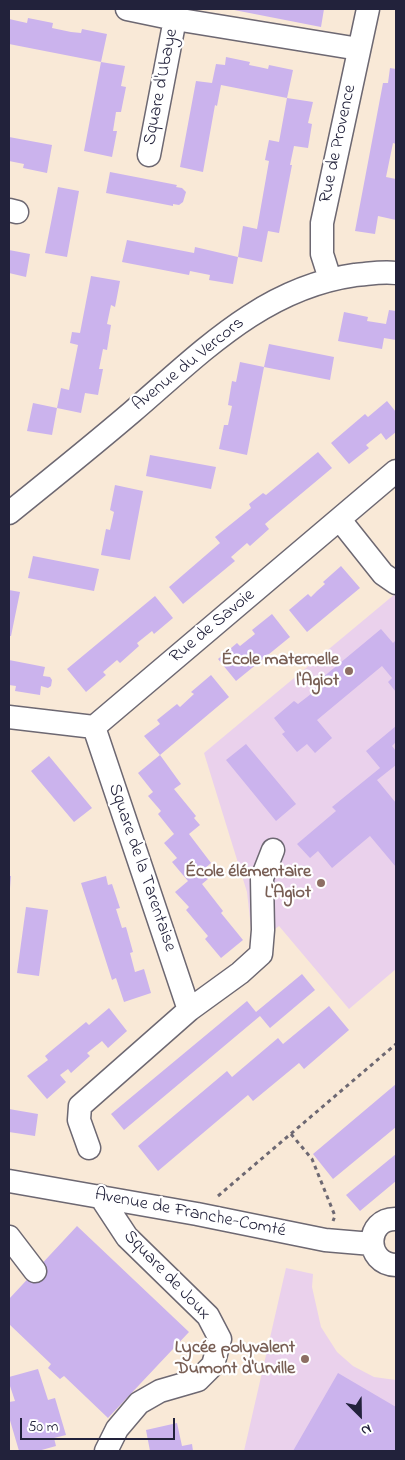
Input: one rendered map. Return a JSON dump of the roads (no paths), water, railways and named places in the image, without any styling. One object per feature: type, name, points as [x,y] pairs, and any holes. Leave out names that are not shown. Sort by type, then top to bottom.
[{"type":"street","points":[[127,9],[175,19],[359,49]]},
{"type":"street","name":"Rue de Provence","points":[[330,279],[322,254],[322,223],[368,9]]},
{"type":"street","name":"Square d'Ubaye","points":[[149,155],[175,19]]},
{"type":"street","name":"Avenue du Vercors","points":[[9,514],[78,458],[232,326],[272,301],[330,279],[386,272],[396,273]]},
{"type":"street","name":"Rue de Savoie","points":[[94,727],[396,471]]},
{"type":"street","points":[[340,520],[383,574],[396,583]]},
{"type":"street","points":[[9,717],[94,727]]},
{"type":"street","name":"Square de la Tarentaise","points":[[94,727],[189,1010]]},
{"type":"street","points":[[89,1148],[81,1130],[79,1120],[80,1106],[189,1010],[240,973],[260,954],[263,930],[262,878],[273,850]]},
{"type":"street","name":"Avenue de Franche-Comté","points":[[9,1181],[197,1214],[325,1240],[372,1244]]},
{"type":"street","name":"Square de Joux","points":[[100,1196],[127,1237],[208,1316],[220,1339],[213,1365],[198,1380],[160,1391],[139,1403],[117,1429],[106,1451]]},
{"type":"street","points":[[396,1219],[379,1225],[374,1232],[372,1244],[374,1252],[379,1259],[396,1265]]},
{"type":"street","points":[[9,1237],[35,1271]]},
{"type":"place","name":"École maternelle l'Agiot","points":[[349,671]]},
{"type":"place","name":"École élémentaire L'Agiot","points":[[321,883]]},
{"type":"place","name":"Lycée polyvalent Dumont d'Urville","points":[[305,1359]]}]
